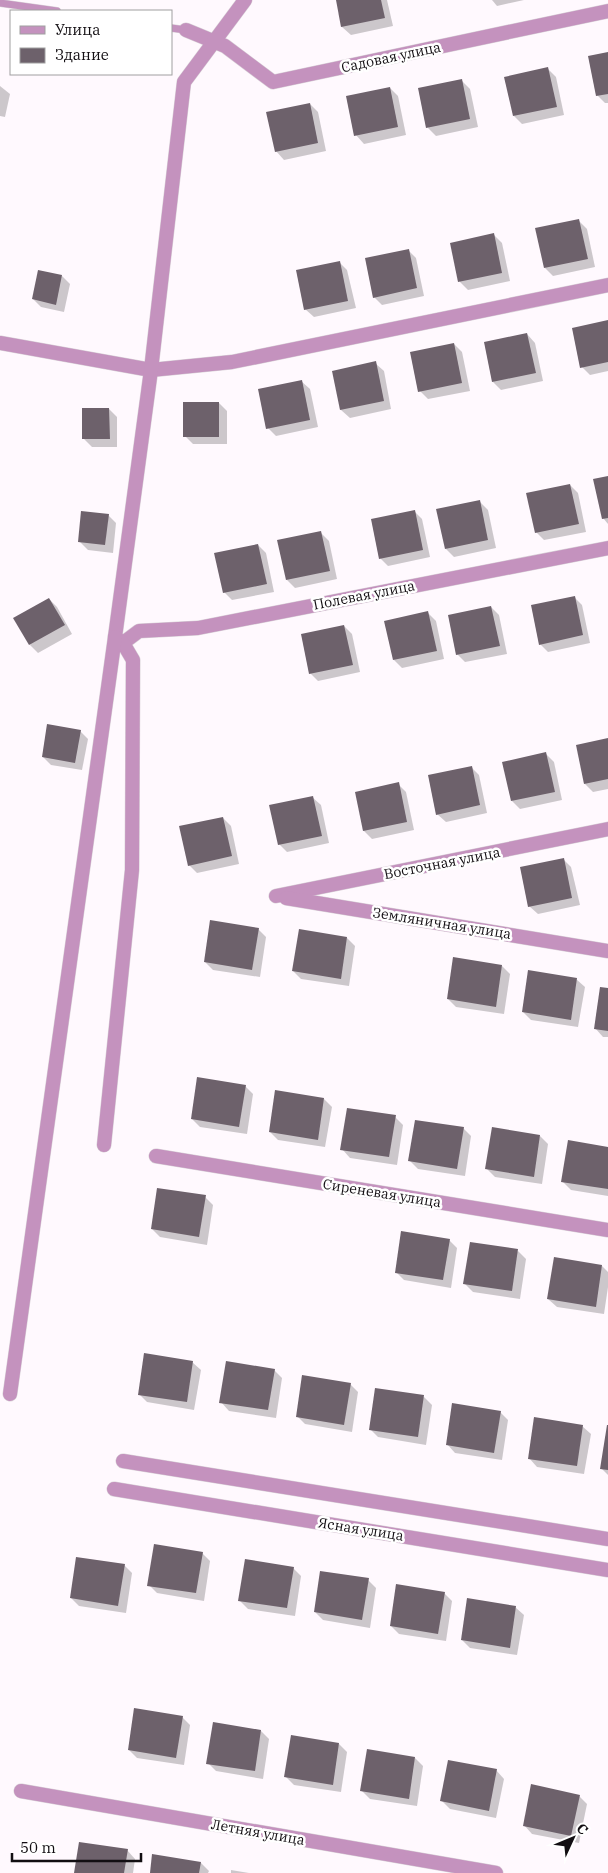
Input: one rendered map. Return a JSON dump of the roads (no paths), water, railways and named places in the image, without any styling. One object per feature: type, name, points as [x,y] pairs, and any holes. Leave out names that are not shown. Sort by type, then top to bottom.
[{"type":"street","points":[[10,1394],[119,640],[184,82],[245,0]]},
{"type":"street","name":"Садовая улица","points":[[186,30],[225,46],[272,82],[608,11]]},
{"type":"street","points":[[0,342],[151,370],[232,362],[608,285]]},
{"type":"street","name":"Полевая улица","points":[[119,640],[139,631],[198,628],[608,548]]},
{"type":"street","points":[[104,1145],[132,870],[133,660],[119,640]]},
{"type":"street","name":"Восточная улица","points":[[276,896],[608,829]]},
{"type":"street","name":"Земляничная улица","points":[[276,896],[608,951]]},
{"type":"street","name":"Сиреневая улица","points":[[156,1156],[608,1230]]},
{"type":"street","points":[[123,1460],[608,1538]]},
{"type":"street","name":"Ясная улица","points":[[114,1489],[608,1570]]},
{"type":"street","name":"Летняя улица","points":[[21,1791],[496,1873]]},
{"type":"lane","points":[[0,3],[50,10]]},
{"type":"lane","points":[[172,28],[186,30]]}]
